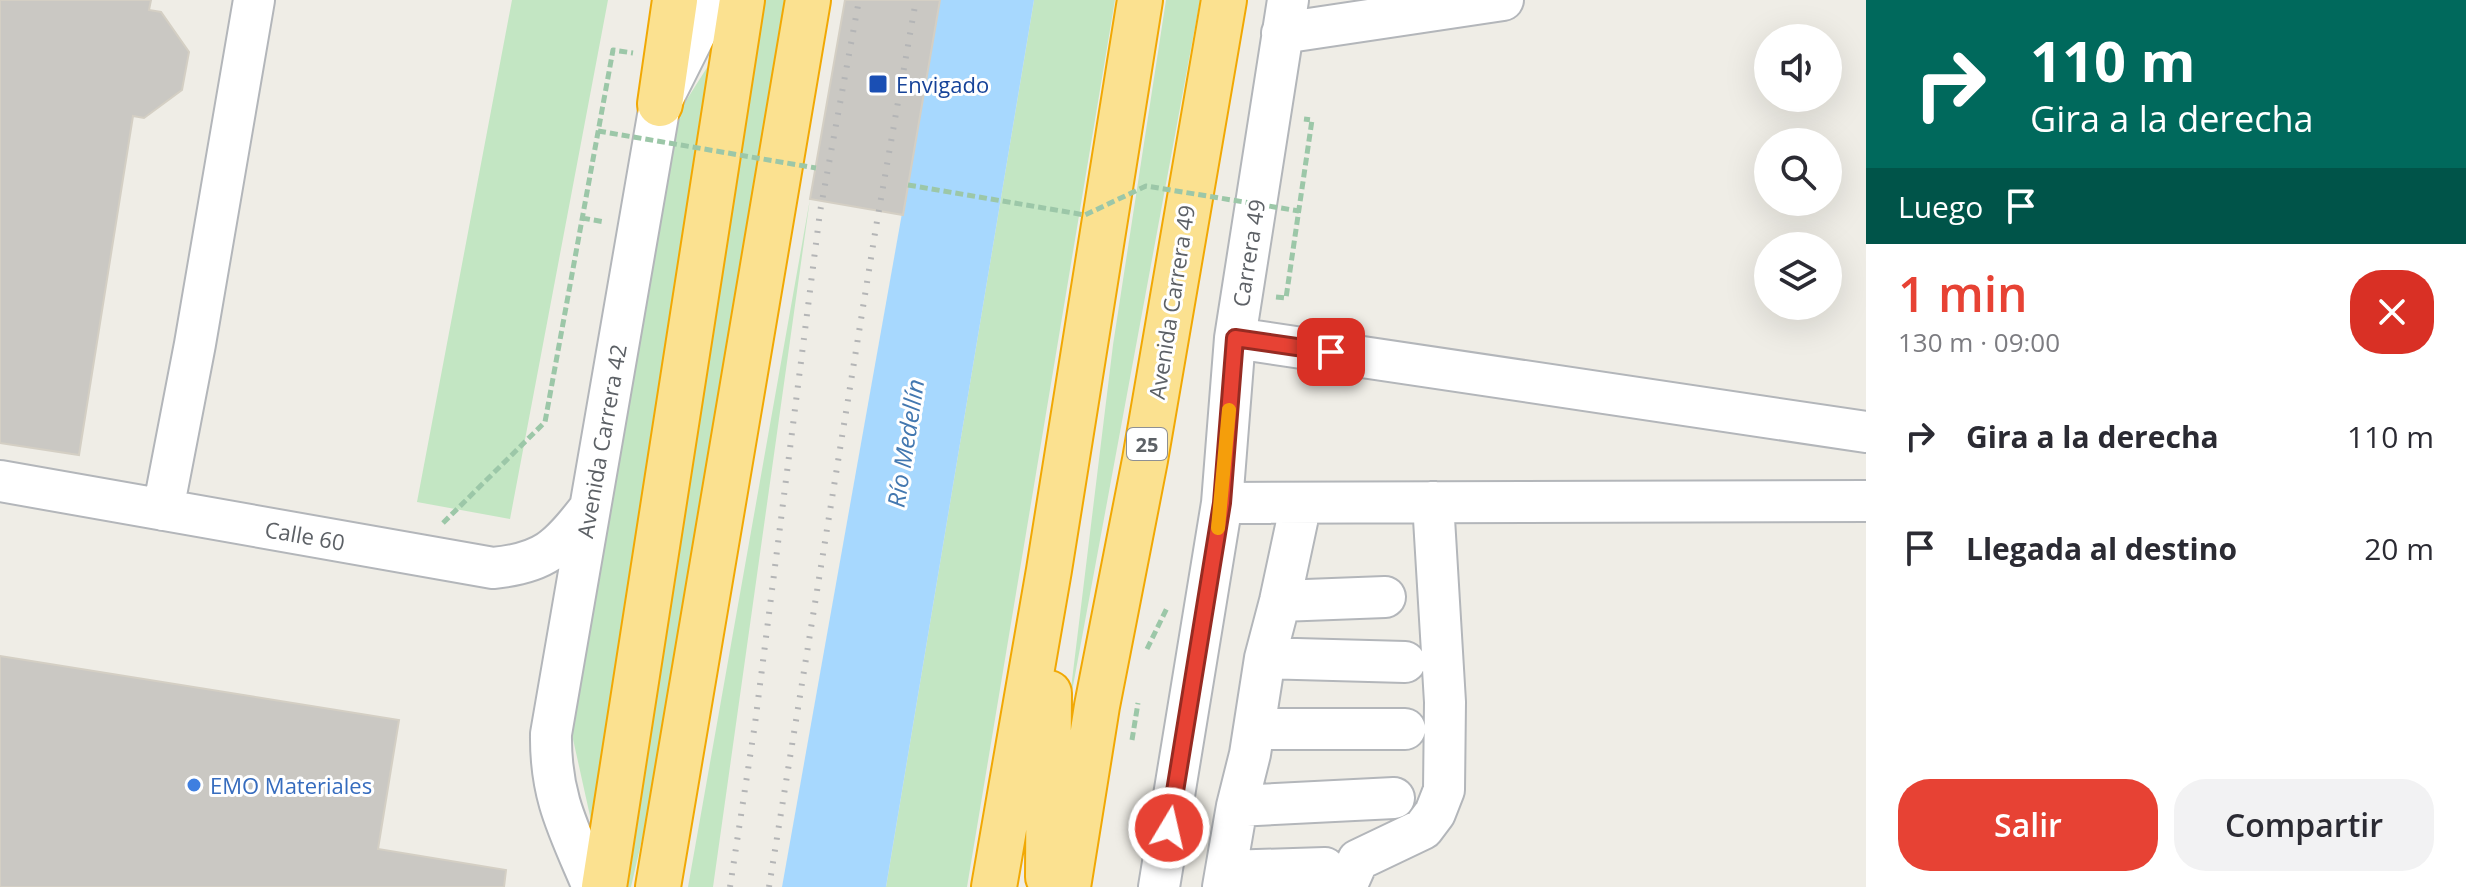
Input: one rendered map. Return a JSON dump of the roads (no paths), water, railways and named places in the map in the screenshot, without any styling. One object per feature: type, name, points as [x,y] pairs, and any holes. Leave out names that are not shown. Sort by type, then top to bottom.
[{"type":"highway","points":[[660,104],[675,0]]},
{"type":"highway","points":[[604,887],[742,0]]},
{"type":"highway","points":[[658,887],[808,0]]},
{"type":"highway","points":[[994,887],[1049,570],[1140,0]]},
{"type":"highway","name":"Avenida Carrera 49","points":[[1068,887],[1097,706],[1145,460],[1224,0]]},
{"type":"highway","points":[[1048,887],[1049,570]]},
{"type":"street","points":[[163,510],[254,0]]},
{"type":"street","name":"Avenida Carrera 42","points":[[593,887],[557,802],[550,766],[551,734],[660,104],[712,0]]},
{"type":"street","points":[[1285,16],[1503,0]]},
{"type":"street","name":"Carrera 49","points":[[1159,887],[1222,503],[1235,338],[1285,16]]},
{"type":"street","points":[[1235,338],[1866,432]]},
{"type":"street","name":"Calle 60","points":[[0,481],[493,568],[521,565],[545,555],[567,538],[589,509]]},
{"type":"street","points":[[1222,503],[1866,501]]},
{"type":"street","points":[[1301,503],[1265,658],[1224,879],[1335,877],[1358,860],[1423,829],[1435,813],[1444,790],[1445,702],[1433,502]]},
{"type":"street","points":[[1280,601],[1385,597]]},
{"type":"street","points":[[1265,658],[1405,662]]},
{"type":"street","points":[[1254,729],[1405,729]]},
{"type":"street","points":[[1237,806],[1394,798]]},
{"type":"water","name":"Río Medellín","points":[[940,0],[1034,0],[886,887],[782,887]]},
{"type":"railway","points":[[730,887],[755,724],[820,212],[859,0]]},
{"type":"railway","points":[[769,887],[916,0]]},
{"type":"place","name":"Envigado","points":[[878,84]]},
{"type":"place","name":"EMO Materiales","points":[[194,785]]}]
